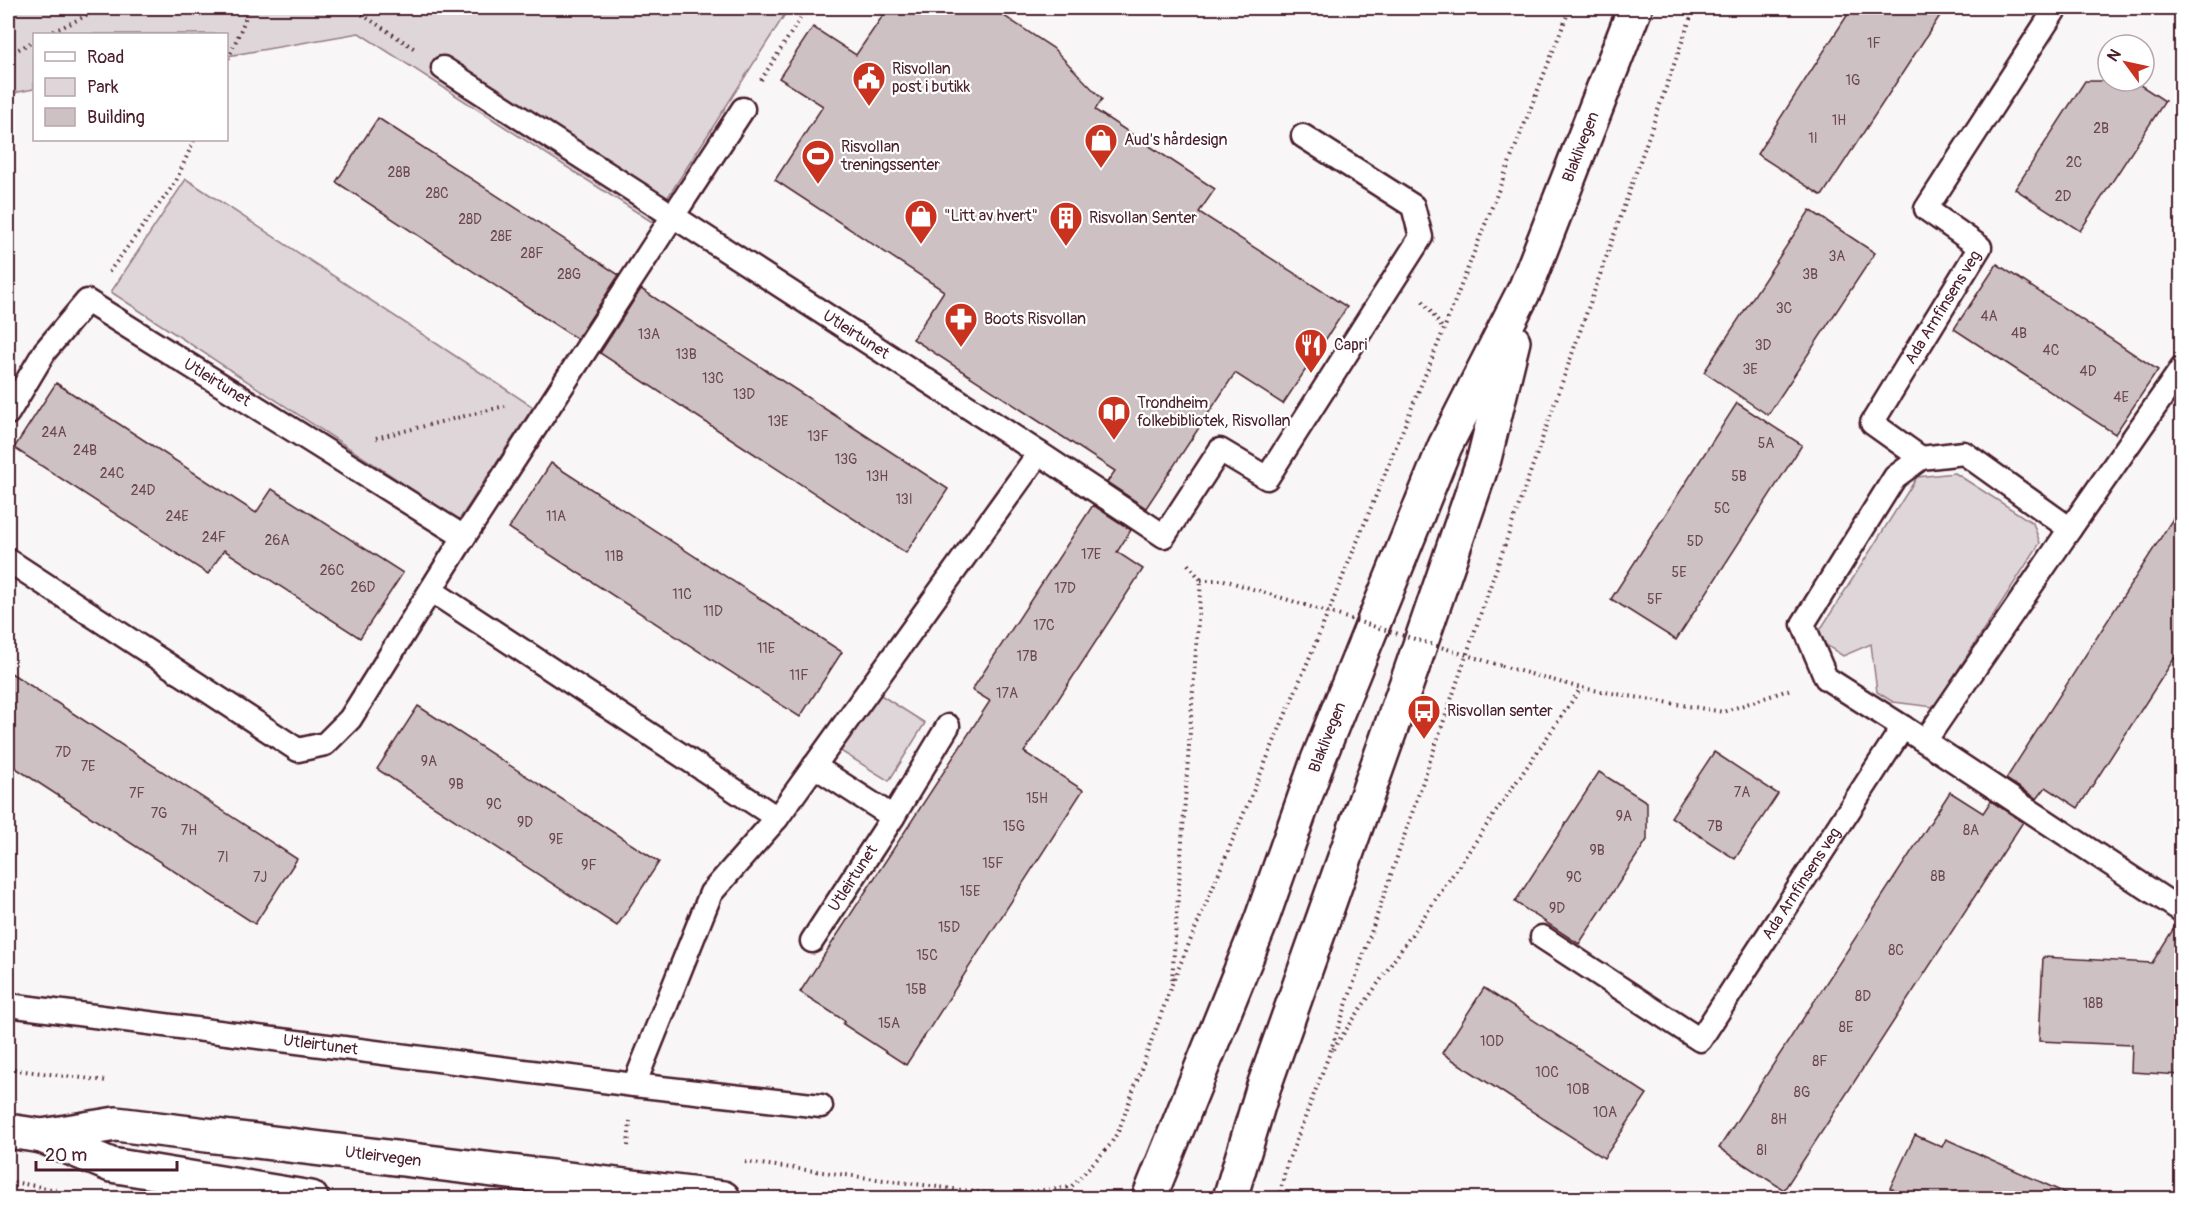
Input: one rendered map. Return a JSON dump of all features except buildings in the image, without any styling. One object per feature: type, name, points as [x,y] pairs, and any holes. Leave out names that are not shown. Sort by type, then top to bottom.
[{"type":"main road","name":"Blaklivegen","points":[[1149,1198],[1261,921],[1318,760],[1445,447],[1526,287],[1635,8]]},
{"type":"main road","name":"Blaklivegen","points":[[1230,1198],[1263,1089],[1484,459],[1526,287]]},
{"type":"main road","name":"Utleirvegen","points":[[42,1136],[116,1124],[502,1186],[624,1185],[723,1198]]},
{"type":"main road","name":"Utleirvegen","points":[[8,1131],[42,1136],[111,1166],[311,1198]]},
{"type":"lane","name":"Ada Arnfinsens veg","points":[[1921,458],[1872,423],[1980,247],[1926,209],[2055,8]]},
{"type":"lane","name":"Utleirtunet","points":[[443,68],[1164,536]]},
{"type":"lane","points":[[8,560],[298,750],[326,744],[350,719],[464,537],[742,109]]},
{"type":"lane","points":[[1164,536],[1220,450],[1267,478],[1421,237],[1413,206],[1303,136]]},
{"type":"lane","name":"Utleirtunet","points":[[87,301],[464,537]]},
{"type":"lane","points":[[8,413],[45,351],[87,301]]},
{"type":"lane","points":[[1925,741],[2181,368]]},
{"type":"lane","points":[[634,1085],[711,893],[777,818],[1039,453]]},
{"type":"lane","points":[[2070,529],[1964,453],[1921,458],[1895,477],[1803,624],[1826,678],[2181,910]]},
{"type":"lane","points":[[432,591],[777,818]]},
{"type":"lane","name":"Utleirtunet","points":[[812,941],[893,817],[948,726]]},
{"type":"lane","name":"Ada Arnfinsens veg","points":[[1542,937],[1700,1040],[1903,727]]},
{"type":"lane","points":[[814,766],[893,817]]},
{"type":"lane","name":"Utleirtunet","points":[[8,1005],[634,1085],[821,1106]]},
{"type":"path","points":[[50,33],[102,8]]},
{"type":"path","points":[[228,60],[246,20],[246,8]]},
{"type":"path","points":[[352,8],[443,68]]},
{"type":"path","points":[[742,109],[807,8]]},
{"type":"path","points":[[1071,1187],[1110,1145],[1119,1130],[1172,984],[1319,635],[1435,351],[1570,8]]},
{"type":"path","points":[[1279,1198],[1286,1167],[1329,1055],[1485,601],[1694,8]]},
{"type":"path","points":[[8,55],[33,42]]},
{"type":"path","points":[[87,301],[175,183],[194,141]]},
{"type":"path","points":[[326,451],[558,393]]},
{"type":"path","points":[[1164,536],[1201,580],[1172,984]]},
{"type":"path","points":[[1201,580],[1224,580],[1502,666],[1581,688],[1723,712],[1826,678]]},
{"type":"path","points":[[1329,1055],[1581,688]]},
{"type":"green space","points":[[8,8],[789,8],[652,222],[359,33],[228,56],[228,33],[33,33],[33,89],[8,94]]},
{"type":"green space","points":[[186,179],[533,407],[459,520],[111,292]]},
{"type":"green space","points":[[1955,473],[2033,523],[2040,543],[1934,707],[1893,702],[1877,692],[1871,644],[1843,656],[1815,638],[1917,477]]},
{"type":"green space","points":[[876,692],[925,723],[889,781],[839,750]]},
{"type":"place","name":"Risvollan post i butikk","points":[[869,107]]},
{"type":"place","name":"Aud's hårdesign","points":[[1101,169]]},
{"type":"place","name":"Risvollan treningssenter","points":[[818,185]]},
{"type":"place","name":"\"Litt av hvert\"","points":[[921,245]]},
{"type":"place","name":"Risvollan Senter","points":[[1066,247]]},
{"type":"place","name":"Boots Risvollan","points":[[961,348]]},
{"type":"place","name":"Capri","points":[[1311,374]]},
{"type":"place","name":"Trondheim folkebibliotek, Risvollan","points":[[1114,441]]},
{"type":"place","name":"Risvollan senter","points":[[1424,740]]}]
